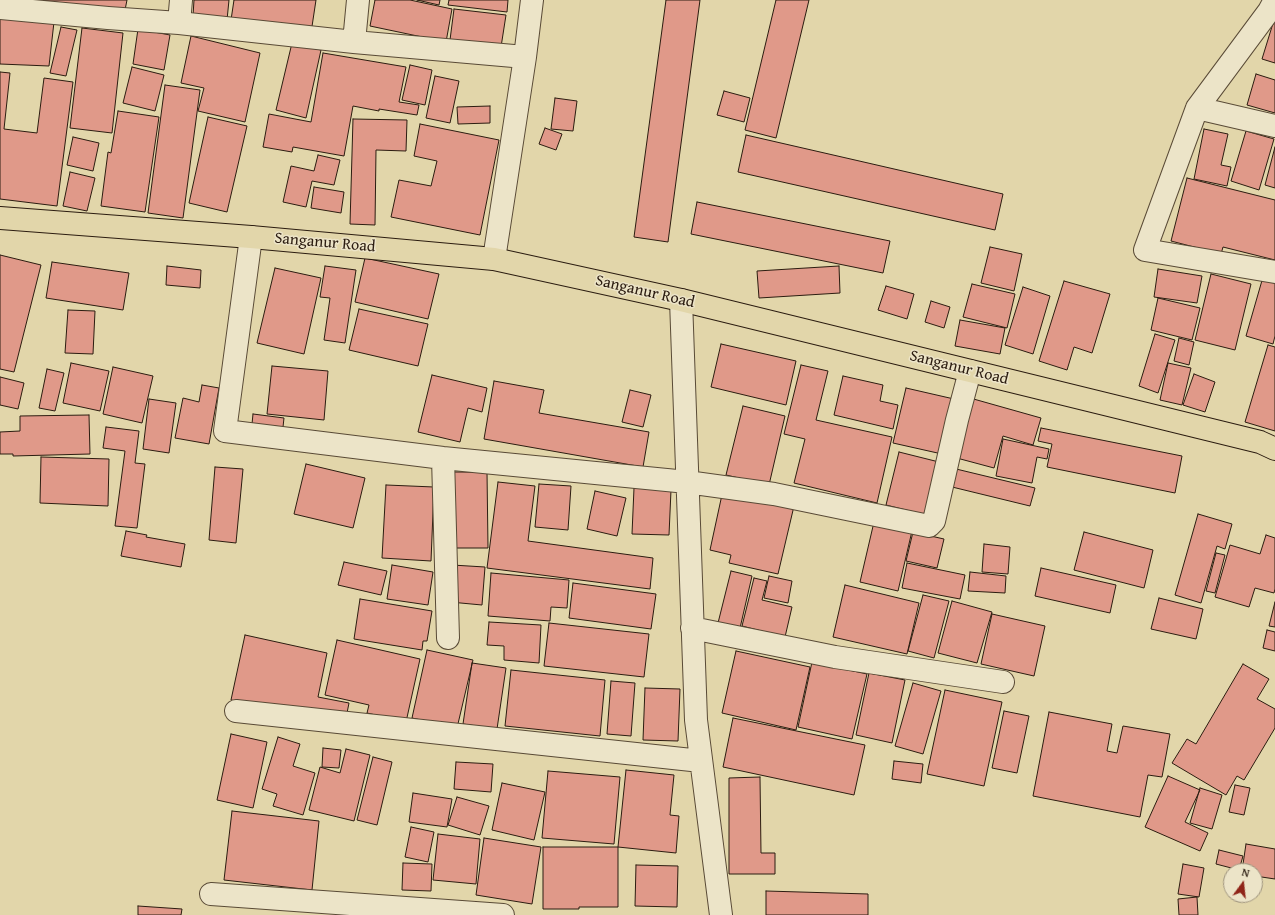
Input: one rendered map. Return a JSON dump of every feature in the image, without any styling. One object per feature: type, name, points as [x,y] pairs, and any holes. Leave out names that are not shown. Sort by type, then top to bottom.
[{"type":"main road","name":"Sanganur Road","points":[[0,218],[251,237],[494,259],[681,300],[1260,442],[1275,449]]},
{"type":"street","points":[[179,23],[181,0]]},
{"type":"street","points":[[354,42],[358,0]]},
{"type":"street","points":[[494,259],[525,57],[532,0]]},
{"type":"street","points":[[9,6],[108,18],[179,23],[354,42],[525,57]]},
{"type":"street","points":[[1273,7],[1197,108],[1145,250],[1275,272]]},
{"type":"street","points":[[1197,108],[1275,126]]},
{"type":"street","points":[[251,237],[225,431],[443,458],[687,482],[774,494],[929,526],[934,522],[957,420],[970,371]]},
{"type":"street","points":[[681,300],[696,720],[721,915]]},
{"type":"street","points":[[443,458],[448,638]]},
{"type":"street","points":[[692,628],[835,657],[1003,682]]},
{"type":"street","points":[[236,711],[701,761]]},
{"type":"street","points":[[211,894],[503,915]]},
{"type":"building","points":[[37,0],[127,0],[125,10]]},
{"type":"building","points":[[194,0],[229,0],[227,20],[193,16]]},
{"type":"building","points":[[234,0],[316,0],[311,33],[231,20]]},
{"type":"building","points":[[375,0],[410,0],[452,9],[446,42],[370,26]]},
{"type":"building","points":[[417,0],[440,0],[439,5]]},
{"type":"building","points":[[449,0],[508,0],[507,12],[448,5]]},
{"type":"building","points":[[666,0],[700,0],[668,242],[634,237]]},
{"type":"building","points":[[776,0],[809,0],[776,138],[745,130]]},
{"type":"building","points":[[454,9],[506,15],[501,47],[450,40]]},
{"type":"building","points":[[0,17],[54,22],[49,66],[0,64]]},
{"type":"building","points":[[1274,20],[1275,21],[1275,63],[1262,59]]},
{"type":"building","points":[[61,27],[77,30],[66,76],[50,73]]},
{"type":"building","points":[[82,28],[123,33],[112,133],[70,128]]},
{"type":"building","points":[[138,29],[170,35],[164,70],[133,64]]},
{"type":"building","points":[[191,36],[260,53],[245,122],[198,111],[204,88],[181,83]]},
{"type":"building","points":[[292,43],[321,50],[306,118],[276,110]]},
{"type":"building","points":[[323,53],[406,67],[399,102],[419,105],[417,115],[379,109],[379,111],[353,106],[344,156],[293,147],[292,152],[263,147],[269,114],[311,122]]},
{"type":"building","points":[[410,65],[432,70],[425,105],[402,100]]},
{"type":"building","points":[[132,67],[164,75],[155,111],[123,103]]},
{"type":"building","points":[[0,72],[10,73],[4,129],[37,133],[44,78],[73,82],[57,206],[0,199]]},
{"type":"building","points":[[1256,74],[1275,80],[1275,113],[1247,105]]},
{"type":"building","points":[[435,76],[459,81],[450,123],[426,118]]},
{"type":"building","points":[[165,85],[200,90],[183,218],[148,213]]},
{"type":"building","points":[[724,91],[750,98],[744,122],[717,115]]},
{"type":"building","points":[[555,98],[577,101],[573,131],[551,129]]},
{"type":"building","points":[[490,106],[490,123],[458,124],[457,107]]},
{"type":"building","points":[[118,111],[159,117],[145,212],[101,206],[108,152],[111,153]]},
{"type":"building","points":[[208,117],[247,126],[227,212],[189,203]]},
{"type":"building","points":[[353,119],[407,120],[406,151],[376,150],[375,225],[350,224]]},
{"type":"building","points":[[420,124],[499,140],[480,235],[391,217],[399,180],[431,186],[437,161],[414,156]]},
{"type":"building","points":[[545,128],[562,134],[556,150],[539,144]]},
{"type":"building","points":[[1204,129],[1228,134],[1221,165],[1231,167],[1227,186],[1194,179]]},
{"type":"building","points":[[1246,131],[1274,139],[1259,190],[1231,181]]},
{"type":"building","points":[[746,135],[1003,194],[995,230],[738,172]]},
{"type":"building","points":[[73,137],[99,143],[93,171],[67,165]]},
{"type":"building","points":[[1275,147],[1275,188],[1265,185]]},
{"type":"building","points":[[318,155],[340,160],[334,185],[312,181],[306,207],[283,202],[291,166],[314,171]]},
{"type":"building","points":[[70,172],[95,178],[87,211],[63,206]]},
{"type":"building","points":[[1187,178],[1275,200],[1275,260],[1223,247],[1221,254],[1171,241]]},
{"type":"building","points":[[314,187],[344,192],[341,213],[311,208]]},
{"type":"building","points":[[697,202],[890,241],[883,273],[691,234]]},
{"type":"building","points":[[990,247],[1022,254],[1014,291],[981,283]]},
{"type":"building","points":[[0,255],[41,265],[14,372],[0,369]]},
{"type":"building","points":[[365,258],[439,274],[428,319],[355,302]]},
{"type":"building","points":[[52,262],[129,273],[123,310],[46,298]]},
{"type":"building","points":[[167,266],[201,270],[200,288],[166,285]]},
{"type":"building","points":[[325,266],[356,270],[345,343],[324,340],[330,298],[320,297]]},
{"type":"building","points":[[839,266],[840,293],[759,298],[757,271]]},
{"type":"building","points":[[275,268],[321,278],[304,354],[257,343]]},
{"type":"building","points":[[1158,269],[1202,276],[1197,303],[1154,297]]},
{"type":"building","points":[[1211,274],[1251,284],[1235,350],[1195,340]]},
{"type":"building","points":[[1263,277],[1275,280],[1275,336],[1273,344],[1246,336]]},
{"type":"building","points":[[1064,281],[1110,294],[1092,353],[1074,347],[1067,370],[1039,361]]},
{"type":"building","points":[[972,284],[1015,294],[1007,328],[963,317]]},
{"type":"building","points":[[886,286],[914,294],[907,319],[878,310]]},
{"type":"building","points":[[1023,287],[1050,296],[1033,354],[1005,345]]},
{"type":"building","points":[[1158,298],[1200,308],[1192,340],[1151,330]]},
{"type":"building","points":[[931,301],[950,307],[944,328],[925,322]]},
{"type":"building","points":[[359,309],[428,324],[418,366],[349,350]]},
{"type":"building","points":[[68,310],[95,311],[93,354],[65,353]]},
{"type":"building","points":[[960,320],[1005,328],[1000,354],[955,346]]},
{"type":"building","points":[[1155,334],[1175,340],[1158,393],[1139,386]]},
{"type":"building","points":[[1179,338],[1194,342],[1189,365],[1174,361]]},
{"type":"building","points":[[721,344],[796,361],[786,405],[711,387]]},
{"type":"building","points":[[1268,345],[1275,347],[1275,431],[1245,422]]},
{"type":"building","points":[[71,363],[109,371],[100,411],[63,403]]},
{"type":"building","points":[[1168,363],[1191,368],[1182,405],[1160,400]]},
{"type":"building","points":[[801,365],[828,371],[816,420],[892,437],[877,503],[794,483],[805,439],[784,434]]},
{"type":"building","points":[[272,366],[328,371],[324,420],[267,414]]},
{"type":"building","points":[[113,367],[153,376],[142,423],[103,414]]},
{"type":"building","points":[[47,369],[64,373],[55,411],[39,408]]},
{"type":"building","points":[[1194,374],[1215,382],[1205,412],[1183,405]]},
{"type":"building","points":[[432,375],[487,388],[482,412],[468,408],[460,442],[418,432]]},
{"type":"building","points":[[843,376],[883,385],[880,401],[898,405],[893,429],[834,415]]},
{"type":"building","points":[[0,377],[24,383],[18,409],[0,405]]},
{"type":"building","points":[[494,381],[544,390],[539,413],[649,432],[643,467],[484,439]]},
{"type":"building","points":[[202,385],[219,388],[209,444],[175,438],[183,398],[199,402]]},
{"type":"building","points":[[906,388],[954,399],[942,454],[893,443]]},
{"type":"building","points":[[630,390],[651,395],[643,427],[622,422]]},
{"type":"building","points":[[970,398],[1041,418],[1033,445],[1003,436],[994,468],[953,457]]},
{"type":"building","points":[[149,399],[176,403],[169,453],[143,449]]},
{"type":"building","points":[[743,406],[785,416],[769,485],[726,475]]},
{"type":"building","points":[[253,414],[284,418],[283,427],[252,424]]},
{"type":"building","points":[[89,415],[90,454],[13,456],[13,454],[0,454],[0,432],[20,431],[20,416]]},
{"type":"building","points":[[106,427],[139,431],[135,463],[145,464],[137,528],[115,526],[125,451],[103,448]]},
{"type":"building","points":[[1041,428],[1182,456],[1175,493],[1047,467],[1052,444],[1038,441]]},
{"type":"building","points":[[1003,439],[1049,449],[1047,459],[1037,457],[1032,483],[996,476]]},
{"type":"building","points":[[899,452],[943,463],[930,516],[886,505]]},
{"type":"building","points":[[41,457],[109,459],[108,506],[40,503]]},
{"type":"building","points":[[306,464],[365,478],[353,528],[294,514]]},
{"type":"building","points":[[215,467],[243,469],[236,543],[209,540]]},
{"type":"building","points":[[952,468],[1035,488],[1030,506],[948,486]]},
{"type":"building","points":[[448,472],[487,472],[488,548],[449,548]]},
{"type":"building","points":[[498,482],[535,486],[528,541],[653,558],[650,589],[487,568]]},
{"type":"building","points":[[539,484],[571,486],[568,530],[535,527]]},
{"type":"building","points":[[386,485],[434,487],[431,561],[382,558]]},
{"type":"building","points":[[634,488],[671,490],[669,535],[632,534]]},
{"type":"building","points":[[723,490],[794,506],[778,574],[729,563],[731,555],[710,550]]},
{"type":"building","points":[[595,491],[626,498],[617,536],[587,529]]},
{"type":"building","points":[[1198,514],[1232,524],[1225,549],[1217,546],[1201,603],[1175,595]]},
{"type":"building","points":[[874,522],[912,531],[898,591],[860,582]]},
{"type":"building","points":[[126,531],[147,535],[146,537],[185,544],[181,567],[121,556]]},
{"type":"building","points":[[913,532],[944,539],[937,568],[906,561]]},
{"type":"building","points":[[1084,532],[1153,550],[1144,588],[1074,570]]},
{"type":"building","points":[[1266,535],[1275,538],[1274,593],[1255,588],[1249,607],[1215,597],[1230,545],[1260,554]]},
{"type":"building","points":[[984,544],[1010,547],[1008,574],[982,572]]},
{"type":"building","points":[[1216,553],[1225,555],[1215,593],[1206,591]]},
{"type":"building","points":[[344,562],[387,571],[381,595],[338,585]]},
{"type":"building","points":[[907,563],[965,575],[960,599],[902,588]]},
{"type":"building","points":[[392,565],[433,572],[428,605],[387,599]]},
{"type":"building","points":[[452,565],[485,567],[482,605],[450,602]]},
{"type":"building","points":[[1041,568],[1116,585],[1110,613],[1035,596]]},
{"type":"building","points":[[731,571],[752,576],[740,628],[718,623]]},
{"type":"building","points":[[970,572],[1006,576],[1005,593],[968,591]]},
{"type":"building","points":[[491,573],[569,580],[567,608],[551,607],[550,621],[488,616]]},
{"type":"building","points":[[769,576],[792,581],[788,603],[764,598]]},
{"type":"building","points":[[754,578],[767,581],[762,600],[792,607],[785,637],[742,626]]},
{"type":"building","points":[[573,583],[656,594],[651,629],[569,618]]},
{"type":"building","points":[[845,585],[919,603],[907,654],[833,637]]},
{"type":"building","points":[[923,595],[949,601],[934,658],[908,651]]},
{"type":"building","points":[[1159,598],[1203,609],[1196,639],[1151,629]]},
{"type":"building","points":[[360,599],[432,611],[427,641],[423,641],[422,650],[354,639]]},
{"type":"building","points":[[952,601],[992,612],[977,663],[938,653]]},
{"type":"building","points":[[1275,602],[1275,627],[1269,626]]},
{"type":"building","points":[[992,614],[1045,626],[1034,676],[981,664]]},
{"type":"building","points":[[489,622],[541,625],[539,663],[504,660],[504,646],[487,645]]},
{"type":"building","points":[[549,623],[649,634],[644,677],[544,666]]},
{"type":"building","points":[[1267,630],[1275,632],[1275,651],[1263,648]]},
{"type":"building","points":[[245,635],[327,653],[318,697],[349,703],[346,718],[295,714],[231,700]]},
{"type":"building","points":[[337,640],[420,659],[406,722],[367,713],[369,705],[325,695]]},
{"type":"building","points":[[427,650],[473,660],[457,728],[412,718]]},
{"type":"building","points":[[736,651],[810,667],[796,730],[722,713]]},
{"type":"building","points":[[812,662],[867,674],[852,739],[798,727]]},
{"type":"building","points":[[472,663],[506,668],[497,729],[463,724]]},
{"type":"building","points":[[1243,664],[1269,679],[1257,699],[1275,709],[1275,728],[1244,780],[1237,776],[1226,795],[1172,763],[1187,739],[1196,744]]},
{"type":"building","points":[[511,670],[605,680],[600,736],[505,726]]},
{"type":"building","points":[[869,673],[905,680],[892,743],[856,735]]},
{"type":"building","points":[[611,681],[635,683],[631,736],[607,734]]},
{"type":"building","points":[[913,683],[941,691],[923,754],[895,746]]},
{"type":"building","points":[[645,688],[680,689],[678,741],[643,740]]},
{"type":"building","points":[[945,690],[1002,702],[984,786],[927,774]]},
{"type":"building","points":[[1004,711],[1029,716],[1017,773],[992,768]]},
{"type":"building","points":[[1049,712],[1112,724],[1107,751],[1117,753],[1123,726],[1170,734],[1162,777],[1148,775],[1140,817],[1033,796]]},
{"type":"building","points":[[733,718],[865,745],[854,795],[723,767]]},
{"type":"building","points":[[231,734],[267,742],[253,808],[217,800]]},
{"type":"building","points":[[278,737],[300,744],[293,766],[315,773],[303,815],[273,806],[277,794],[262,789]]},
{"type":"building","points":[[323,748],[341,750],[339,768],[322,767]]},
{"type":"building","points":[[346,749],[370,755],[354,821],[309,810],[320,767],[340,773]]},
{"type":"building","points":[[373,757],[392,762],[377,825],[357,820]]},
{"type":"building","points":[[894,761],[923,764],[921,783],[892,779]]},
{"type":"building","points":[[456,762],[493,764],[491,792],[454,789]]},
{"type":"building","points":[[626,770],[674,775],[670,815],[679,816],[676,853],[618,847]]},
{"type":"building","points":[[548,771],[620,777],[614,844],[542,838]]},
{"type":"building","points":[[1168,776],[1200,790],[1185,822],[1208,833],[1200,851],[1145,827]]},
{"type":"building","points":[[760,777],[761,853],[775,853],[775,874],[729,874],[729,778]]},
{"type":"building","points":[[502,783],[545,792],[534,840],[492,830]]},
{"type":"building","points":[[1235,785],[1250,788],[1244,815],[1229,812]]},
{"type":"building","points":[[1200,788],[1222,795],[1212,829],[1190,823]]},
{"type":"building","points":[[413,793],[452,799],[447,827],[409,822]]},
{"type":"building","points":[[457,797],[489,806],[480,835],[448,825]]},
{"type":"building","points":[[232,811],[319,821],[312,890],[224,880]]},
{"type":"building","points":[[411,827],[434,832],[428,862],[405,857]]},
{"type":"building","points":[[438,834],[480,839],[476,884],[433,880]]},
{"type":"building","points":[[484,838],[541,847],[532,904],[476,895]]},
{"type":"building","points":[[1246,844],[1275,849],[1275,879],[1263,877],[1263,863],[1243,863]]},
{"type":"building","points":[[543,847],[618,847],[618,907],[543,909]]},
{"type":"building","points":[[1219,850],[1243,856],[1241,863],[1223,863],[1223,866],[1216,864]]},
{"type":"building","points":[[403,863],[432,864],[431,891],[402,890]]},
{"type":"building","points":[[1183,864],[1204,868],[1199,897],[1178,894]]},
{"type":"building","points":[[636,865],[678,866],[677,907],[635,906]]},
{"type":"building","points":[[766,891],[868,894],[868,915],[766,915]]},
{"type":"building","points":[[1197,897],[1198,915],[1179,915],[1178,899]]},
{"type":"building","points":[[138,906],[182,909],[181,915],[138,915]]}]
